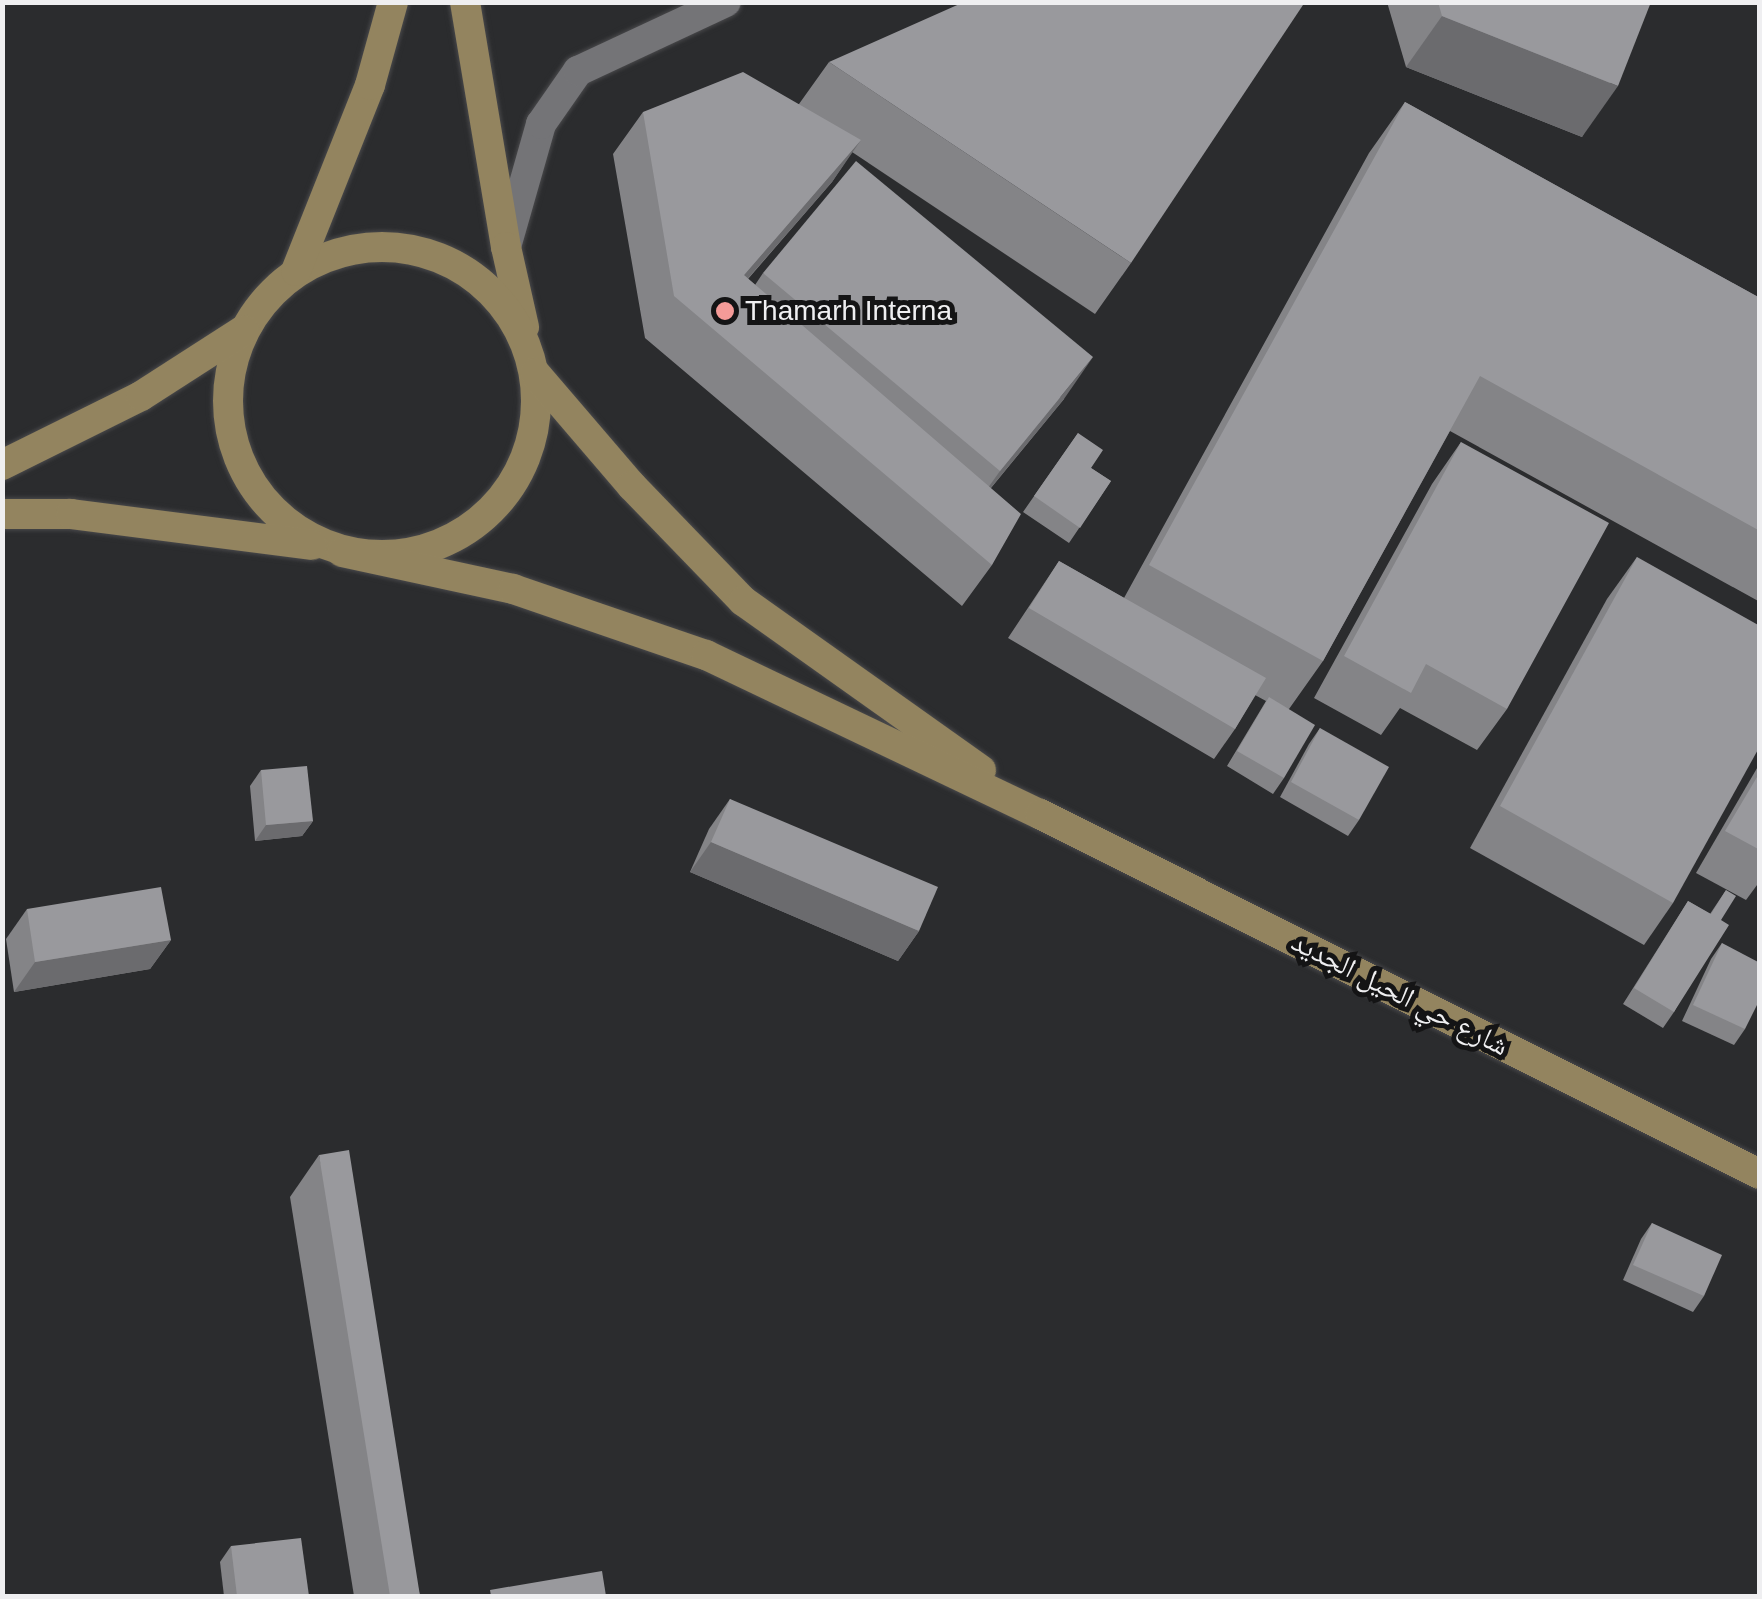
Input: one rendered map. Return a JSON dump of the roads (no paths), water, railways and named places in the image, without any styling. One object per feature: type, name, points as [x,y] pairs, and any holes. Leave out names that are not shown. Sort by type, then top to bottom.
[{"type":"street","points":[[296,272],[370,86],[393,2]]},
{"type":"street","points":[[2,514],[71,514],[386,556],[430,548],[470,529],[502,499],[525,461],[536,418],[532,361],[506,247],[464,2]]},
{"type":"street","points":[[506,247],[540,124],[578,71],[726,2]]},
{"type":"street","points":[[385,245],[432,254],[474,274],[507,308],[532,361],[632,486],[743,601],[1040,814],[706,654],[514,589],[337,550],[293,528],[260,498],[238,459],[227,416],[230,372],[244,330],[266,298],[296,272],[339,252],[385,245]]},
{"type":"street","points":[[2,465],[140,396],[244,330]]},
{"type":"street","name":"شارع حي الحيل الجديد","points":[[1040,814],[1760,1174]]},
{"type":"place","name":"Thamarh Interna","points":[[725,311]]}]
